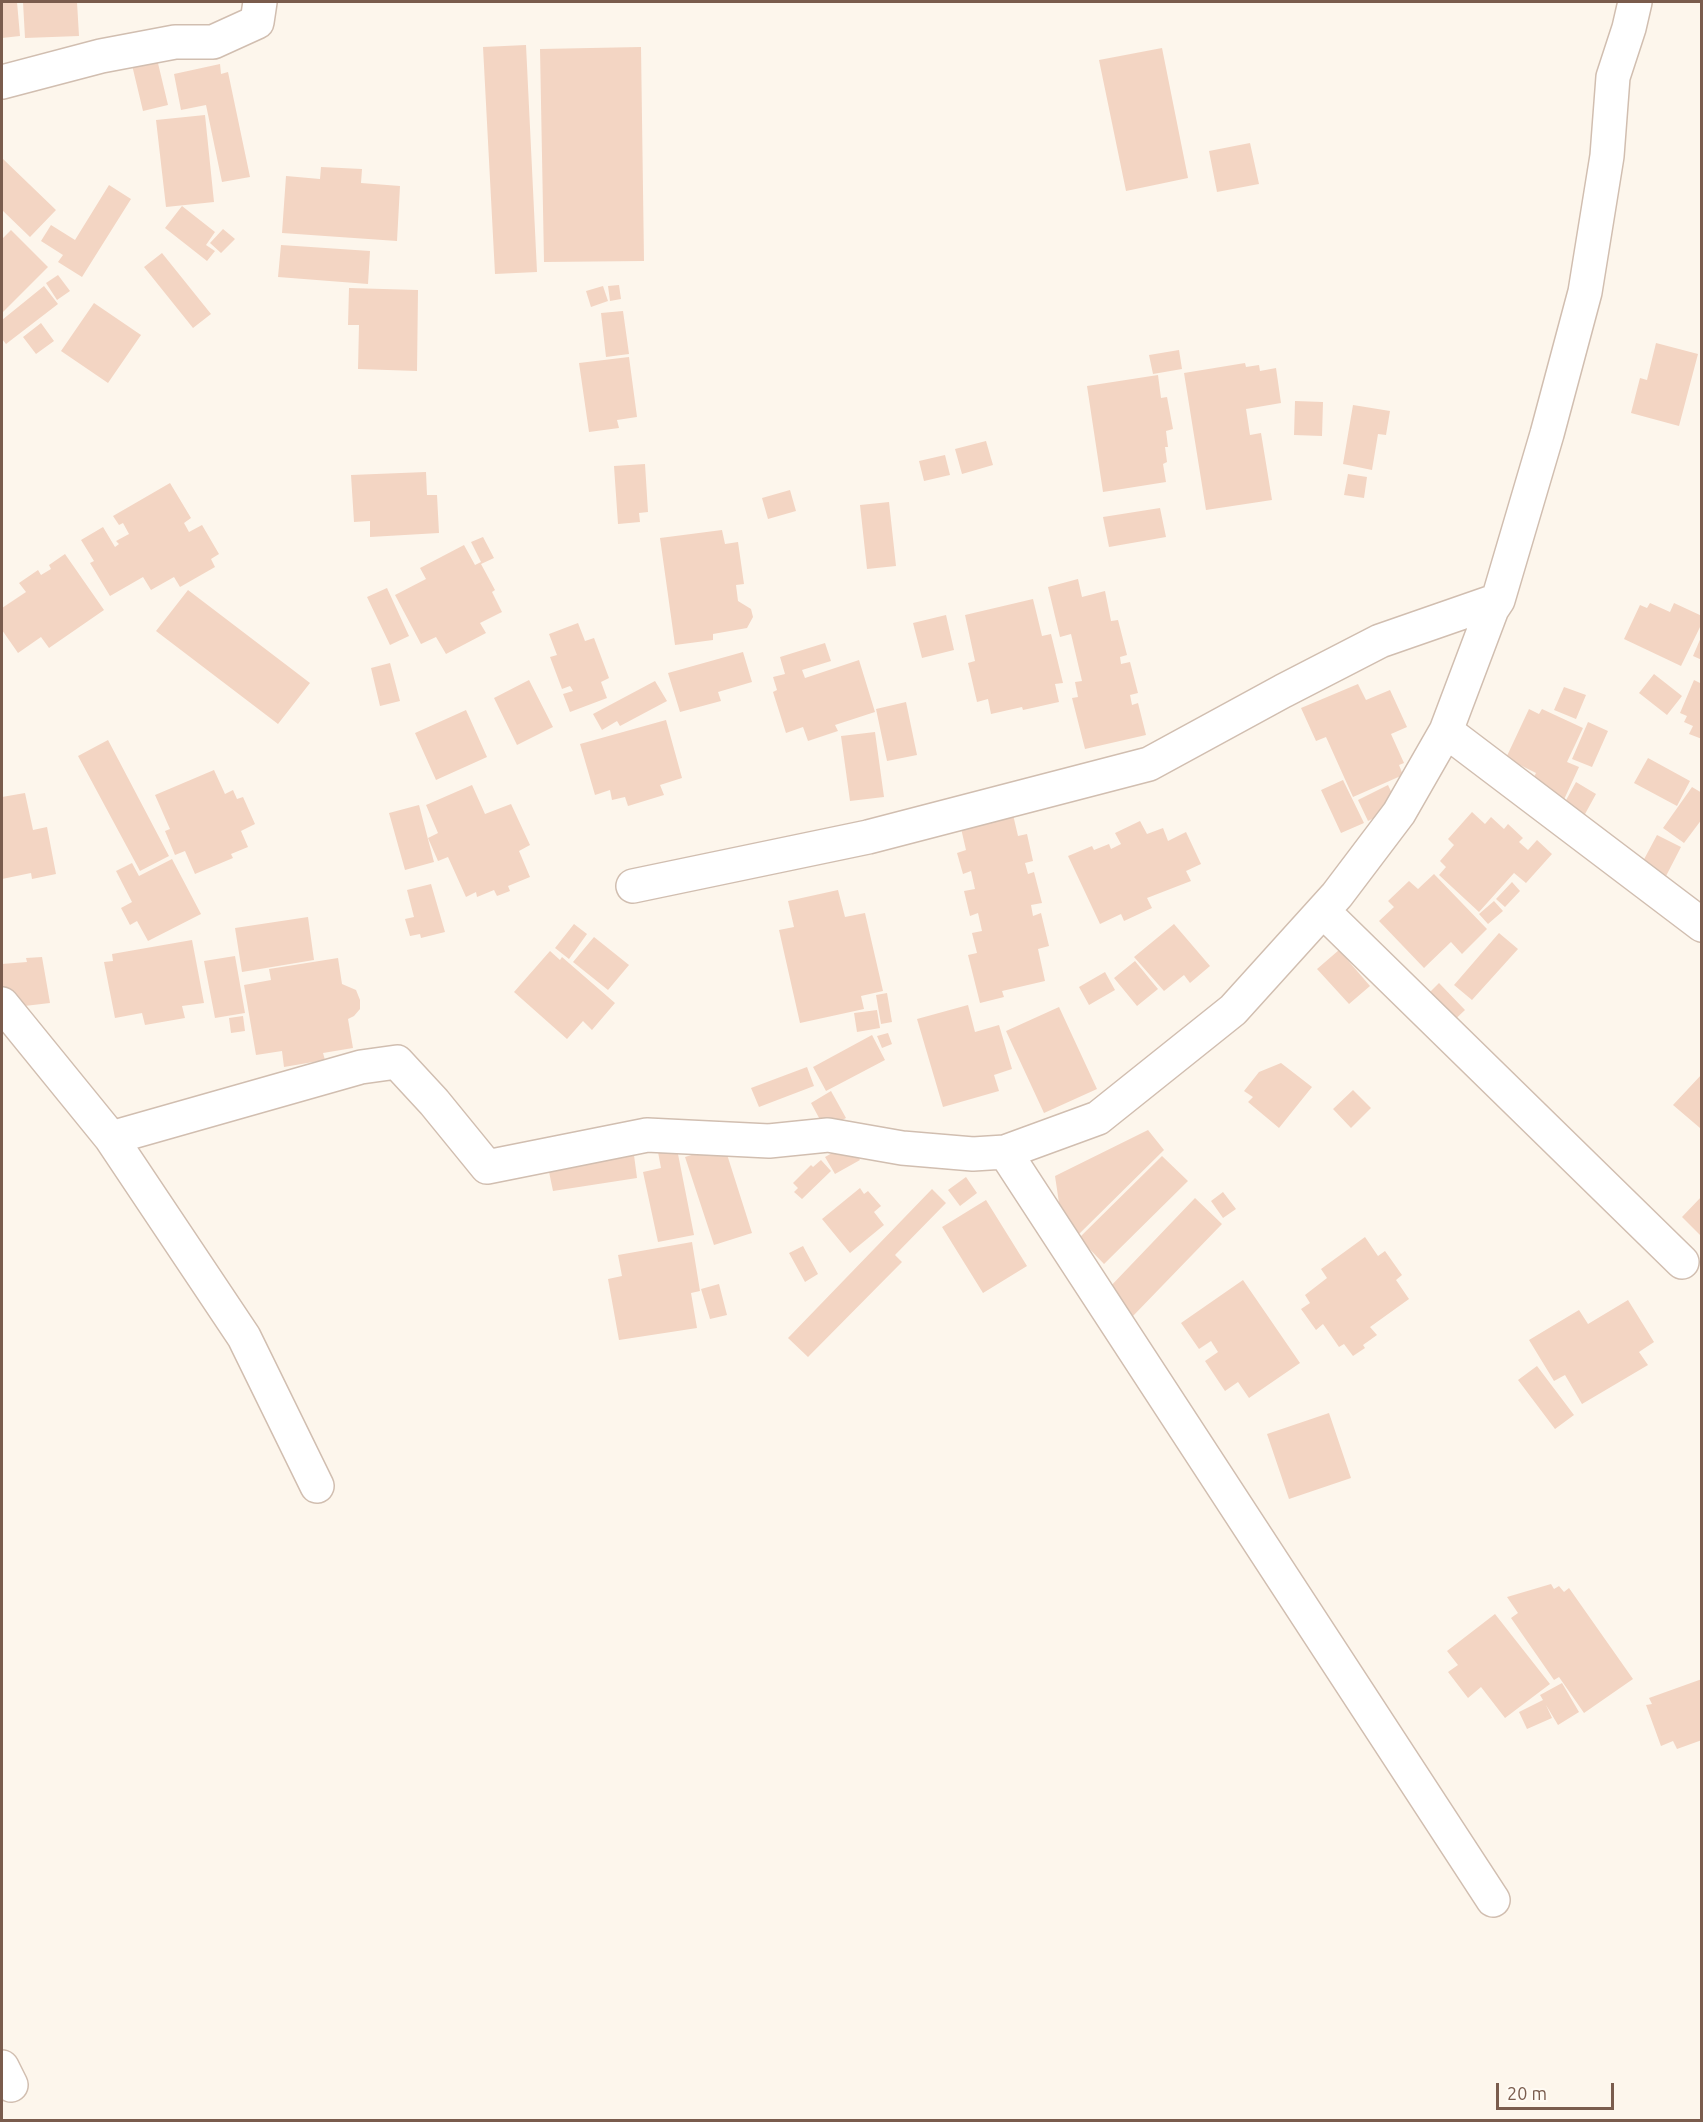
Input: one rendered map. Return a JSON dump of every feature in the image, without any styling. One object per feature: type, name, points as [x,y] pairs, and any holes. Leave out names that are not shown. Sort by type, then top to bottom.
[{"type":"street","points":[[2,82],[101,56],[164,44],[213,42],[257,22],[260,2]]},
{"type":"street","points":[[111,1138],[361,1067],[398,1062],[487,1167],[647,1136],[769,1141],[828,1135],[902,1148],[973,1154],[1005,1152],[1098,1118],[1233,1010],[1323,911],[1399,813],[1446,731],[1492,609],[1498,600],[1547,434],[1585,292],[1607,156],[1613,77],[1635,2]]},
{"type":"street","points":[[633,886],[868,837],[1149,764],[1380,641],[1498,600]]},
{"type":"street","points":[[1446,731],[1701,925]]},
{"type":"street","points":[[1323,911],[1682,1262]]},
{"type":"street","points":[[2,1004],[111,1138],[244,1337],[317,1486]]},
{"type":"street","points":[[1005,1152],[1493,1900]]},
{"type":"building","points":[[2,2],[17,2],[20,36],[2,38]]},
{"type":"building","points":[[23,2],[77,2],[79,36],[25,38]]},
{"type":"building","points":[[526,45],[537,272],[495,274],[483,47]]},
{"type":"building","points":[[641,47],[644,261],[544,262],[540,49]]},
{"type":"building","points":[[1162,48],[1188,178],[1126,191],[1099,60]]},
{"type":"building","points":[[157,59],[168,105],[143,111],[132,65]]},
{"type":"building","points":[[220,64],[221,74],[228,72],[250,177],[222,182],[206,105],[181,110],[174,74]]},
{"type":"building","points":[[205,115],[214,202],[166,207],[156,120]]},
{"type":"building","points":[[1250,143],[1259,184],[1217,192],[1209,151]]},
{"type":"building","points":[[2,158],[56,210],[30,237],[2,210]]},
{"type":"building","points":[[321,167],[362,169],[361,183],[400,186],[397,241],[282,233],[286,176],[320,179]]},
{"type":"building","points":[[109,185],[131,199],[82,277],[58,262],[63,255],[41,241],[51,225],[75,240]]},
{"type":"building","points":[[182,206],[215,232],[206,245],[215,251],[207,261],[165,228]]},
{"type":"building","points":[[223,229],[235,239],[221,253],[210,243]]},
{"type":"building","points":[[11,230],[48,267],[2,313],[2,239]]},
{"type":"building","points":[[281,245],[370,251],[368,284],[278,277]]},
{"type":"building","points":[[162,253],[211,314],[193,328],[144,267]]},
{"type":"building","points":[[58,275],[70,291],[57,300],[46,283]]},
{"type":"building","points":[[619,285],[621,299],[610,301],[608,286]]},
{"type":"building","points":[[44,286],[58,304],[6,344],[2,339],[2,320]]},
{"type":"building","points":[[603,286],[608,301],[591,307],[586,291]]},
{"type":"building","points":[[349,288],[418,290],[417,371],[358,369],[359,325],[348,325]]},
{"type":"building","points":[[94,303],[141,335],[108,383],[61,351]]},
{"type":"building","points":[[623,311],[629,354],[606,357],[601,313]]},
{"type":"building","points":[[41,323],[54,341],[36,354],[23,337]]},
{"type":"building","points":[[1656,343],[1698,354],[1679,426],[1631,413],[1640,378],[1647,380]]},
{"type":"building","points":[[1179,350],[1182,369],[1153,374],[1149,355]]},
{"type":"building","points":[[629,357],[637,417],[617,420],[619,428],[589,432],[579,363]]},
{"type":"building","points":[[1245,363],[1246,367],[1259,365],[1260,371],[1276,368],[1281,403],[1246,409],[1250,435],[1261,433],[1272,500],[1206,510],[1184,373]]},
{"type":"building","points":[[1158,375],[1161,398],[1167,397],[1173,429],[1166,431],[1167,462],[1163,464],[1166,482],[1103,492],[1087,386]]},
{"type":"building","points":[[1295,401],[1323,402],[1322,436],[1294,435]]},
{"type":"building","points":[[1353,405],[1390,411],[1386,435],[1378,434],[1372,470],[1343,464]]},
{"type":"building","points":[[986,441],[993,465],[962,474],[955,449]]},
{"type":"building","points":[[945,455],[950,475],[924,481],[919,461]]},
{"type":"building","points":[[645,464],[648,512],[639,513],[640,522],[618,524],[614,466]]},
{"type":"building","points":[[426,472],[427,495],[437,495],[439,533],[370,537],[370,521],[354,522],[351,475]]},
{"type":"building","points":[[1348,474],[1367,477],[1364,498],[1344,495]]},
{"type":"building","points":[[170,483],[191,518],[184,523],[189,532],[202,525],[219,554],[211,559],[215,567],[180,587],[174,577],[151,590],[143,577],[110,596],[90,563],[94,561],[81,540],[103,527],[115,547],[119,544],[116,541],[129,534],[123,523],[119,525],[113,516]]},
{"type":"building","points":[[790,490],[796,511],[768,519],[762,498]]},
{"type":"building","points":[[889,502],[896,566],[867,569],[860,505]]},
{"type":"building","points":[[1160,508],[1166,537],[1109,547],[1103,517]]},
{"type":"building","points":[[722,530],[725,544],[738,542],[744,584],[736,585],[738,601],[751,609],[753,617],[747,628],[713,634],[713,640],[675,645],[660,538]]},
{"type":"building","points":[[483,537],[494,558],[481,564],[495,590],[492,592],[502,612],[480,623],[486,633],[446,654],[436,637],[421,644],[395,595],[426,579],[420,568],[464,545],[475,565],[481,562],[471,542]]},
{"type":"building","points":[[65,554],[104,610],[49,648],[41,637],[18,653],[2,630],[2,608],[26,592],[19,583],[38,570],[41,575],[51,569],[49,565]]},
{"type":"building","points":[[1078,579],[1082,597],[1105,591],[1111,621],[1118,620],[1127,655],[1120,657],[1121,664],[1130,662],[1138,693],[1130,695],[1132,705],[1138,703],[1146,735],[1085,749],[1072,698],[1078,697],[1075,682],[1082,681],[1071,634],[1060,637],[1048,587]]},
{"type":"building","points":[[387,588],[409,636],[390,645],[367,597]]},
{"type":"building","points":[[188,590],[310,683],[278,724],[156,631]]},
{"type":"building","points":[[1033,599],[1042,636],[1051,634],[1063,683],[1055,684],[1059,702],[991,714],[988,699],[977,702],[968,663],[975,661],[965,615]]},
{"type":"building","points":[[1650,603],[1670,612],[1674,603],[1702,616],[1702,623],[1681,666],[1624,639],[1640,605],[1647,608]]},
{"type":"building","points":[[946,615],[954,650],[922,658],[913,623]]},
{"type":"building","points":[[578,623],[585,641],[594,638],[609,678],[601,682],[607,698],[570,712],[563,694],[573,691],[570,686],[562,689],[550,657],[557,655],[549,634]]},
{"type":"building","points":[[1702,635],[1702,660],[1693,656]]},
{"type":"building","points":[[825,643],[831,661],[802,670],[805,678],[859,660],[875,712],[835,725],[838,731],[808,741],[803,727],[786,733],[773,692],[777,690],[773,677],[785,674],[780,657]]},
{"type":"building","points":[[743,652],[752,682],[718,692],[721,701],[680,712],[668,673]]},
{"type":"building","points":[[390,663],[400,701],[380,706],[371,668]]},
{"type":"building","points":[[1654,674],[1682,696],[1667,715],[1639,693]]},
{"type":"building","points":[[529,680],[553,727],[517,745],[494,698]]},
{"type":"building","points":[[1694,680],[1702,684],[1702,739],[1689,734],[1693,726],[1684,722],[1687,716],[1680,713]]},
{"type":"building","points":[[655,681],[667,701],[620,726],[617,721],[602,730],[593,714]]},
{"type":"building","points":[[1358,684],[1366,700],[1390,690],[1407,727],[1391,734],[1404,763],[1399,765],[1403,775],[1353,797],[1326,737],[1316,741],[1301,708]]},
{"type":"building","points":[[1564,687],[1586,695],[1576,719],[1554,710]]},
{"type":"building","points":[[906,702],[917,755],[887,761],[876,709]]},
{"type":"building","points":[[1529,709],[1539,714],[1542,709],[1583,728],[1567,762],[1579,767],[1561,806],[1528,789],[1536,773],[1506,758]]},
{"type":"building","points":[[466,710],[487,757],[436,780],[415,733]]},
{"type":"building","points":[[666,720],[682,778],[660,785],[664,795],[628,806],[625,797],[612,800],[610,790],[595,795],[580,744]]},
{"type":"building","points":[[1588,722],[1608,731],[1592,767],[1572,759]]},
{"type":"building","points":[[875,732],[884,797],[850,801],[841,736]]},
{"type":"building","points":[[108,740],[169,856],[140,871],[78,756]]},
{"type":"building","points":[[1648,758],[1690,781],[1677,806],[1634,783]]},
{"type":"building","points":[[214,770],[225,794],[233,790],[237,799],[243,797],[255,824],[241,831],[248,847],[231,854],[233,858],[195,874],[185,851],[175,855],[165,831],[170,829],[155,795]]},
{"type":"building","points":[[1343,780],[1364,823],[1341,833],[1321,790]]},
{"type":"building","points":[[1576,782],[1596,794],[1579,825],[1559,813]]},
{"type":"building","points":[[472,785],[485,814],[511,804],[530,845],[519,851],[530,877],[508,886],[510,891],[497,896],[494,890],[477,897],[476,892],[466,897],[448,857],[438,861],[428,838],[438,833],[426,805]]},
{"type":"building","points":[[1388,785],[1398,806],[1368,821],[1358,800]]},
{"type":"building","points":[[1692,787],[1702,793],[1702,819],[1684,843],[1663,828]]},
{"type":"building","points":[[25,793],[33,830],[47,827],[56,874],[32,879],[31,873],[2,879],[2,797]]},
{"type":"building","points":[[419,805],[434,862],[405,870],[389,813]]},
{"type":"building","points":[[1011,806],[1018,836],[1027,834],[1033,861],[1025,863],[1028,874],[1034,872],[1042,903],[1031,905],[1033,916],[1041,913],[1049,946],[1038,949],[1045,981],[1002,991],[1004,997],[980,1003],[968,955],[977,953],[972,933],[982,931],[978,913],[970,916],[964,891],[975,889],[971,871],[963,874],[957,853],[966,850],[960,824]]},
{"type":"building","points":[[1472,812],[1485,824],[1491,817],[1504,829],[1508,824],[1523,838],[1519,842],[1528,850],[1537,840],[1552,854],[1526,883],[1514,873],[1479,912],[1439,875],[1446,867],[1440,861],[1454,845],[1448,839]]},
{"type":"building","points":[[1140,821],[1147,834],[1163,828],[1168,841],[1186,832],[1201,864],[1186,871],[1191,881],[1147,898],[1152,908],[1124,921],[1121,914],[1100,924],[1068,856],[1092,846],[1094,850],[1109,844],[1111,849],[1121,844],[1115,833]]},
{"type":"building","points":[[1657,835],[1681,847],[1665,878],[1641,865]]},
{"type":"building","points":[[172,859],[201,914],[148,941],[137,921],[130,925],[121,908],[132,902],[116,871],[132,863],[139,876]]},
{"type":"building","points":[[1434,874],[1487,929],[1462,954],[1451,942],[1424,968],[1379,921],[1394,907],[1388,901],[1409,881],[1418,889]]},
{"type":"building","points":[[1512,882],[1520,891],[1505,907],[1496,899]]},
{"type":"building","points":[[431,884],[445,932],[421,938],[420,934],[410,936],[405,919],[414,917],[407,890]]},
{"type":"building","points":[[838,890],[845,917],[865,913],[883,991],[861,996],[864,1009],[800,1023],[779,930],[794,927],[788,901]]},
{"type":"building","points":[[1494,901],[1503,911],[1488,924],[1479,914]]},
{"type":"building","points":[[308,917],[314,960],[242,972],[235,928]]},
{"type":"building","points":[[574,924],[587,934],[569,959],[555,948]]},
{"type":"building","points":[[1174,924],[1210,966],[1190,983],[1184,975],[1164,991],[1134,957]]},
{"type":"building","points":[[1499,933],[1518,949],[1472,1000],[1454,985]]},
{"type":"building","points":[[594,937],[629,965],[608,990],[573,962]]},
{"type":"building","points":[[192,940],[204,1003],[182,1006],[185,1018],[145,1025],[142,1013],[115,1018],[104,962],[113,961],[112,954]]},
{"type":"building","points":[[1339,950],[1370,986],[1349,1004],[1317,969]]},
{"type":"building","points":[[550,951],[560,960],[562,957],[615,1003],[592,1030],[583,1021],[567,1039],[514,992]]},
{"type":"building","points":[[235,956],[245,1013],[215,1018],[204,961]]},
{"type":"building","points":[[42,957],[50,1003],[16,1007],[2,989],[2,964],[27,962],[26,958]]},
{"type":"building","points":[[338,958],[342,984],[356,990],[360,1000],[360,1009],[348,1019],[353,1048],[323,1053],[325,1060],[284,1067],[282,1051],[256,1055],[244,985],[271,980],[269,969]]},
{"type":"building","points":[[1135,961],[1158,989],[1137,1006],[1114,978]]},
{"type":"building","points":[[1105,972],[1115,990],[1089,1005],[1079,987]]},
{"type":"building","points":[[1439,983],[1465,1010],[1446,1028],[1420,1002]]},
{"type":"building","points":[[887,993],[892,1022],[881,1024],[876,995]]},
{"type":"building","points":[[968,1005],[975,1032],[999,1025],[1012,1069],[994,1075],[999,1091],[943,1107],[917,1019]]},
{"type":"building","points":[[1059,1007],[1097,1089],[1044,1113],[1006,1031]]},
{"type":"building","points":[[877,1010],[880,1028],[857,1032],[854,1013]]},
{"type":"building","points":[[243,1016],[245,1031],[231,1033],[229,1018]]},
{"type":"building","points":[[888,1033],[892,1044],[882,1048],[877,1036]]},
{"type":"building","points":[[872,1035],[885,1060],[826,1091],[813,1067]]},
{"type":"building","points":[[1281,1063],[1312,1087],[1279,1128],[1248,1102],[1253,1097],[1244,1091],[1259,1072]]},
{"type":"building","points":[[807,1067],[814,1086],[759,1107],[751,1088]]},
{"type":"building","points":[[1702,1074],[1702,1127],[1700,1128],[1673,1105]]},
{"type":"building","points":[[1353,1090],[1371,1108],[1351,1128],[1333,1109]]},
{"type":"building","points":[[831,1091],[846,1118],[825,1129],[811,1103]]},
{"type":"building","points":[[1148,1130],[1164,1150],[1076,1237],[1061,1216],[1055,1176]]},
{"type":"building","points":[[724,1145],[752,1233],[714,1245],[685,1157]]},
{"type":"building","points":[[841,1148],[855,1152],[860,1160],[835,1174],[825,1157]]},
{"type":"building","points":[[677,1149],[694,1235],[658,1242],[643,1172],[661,1168],[658,1152]]},
{"type":"building","points":[[634,1155],[637,1178],[553,1191],[548,1167]]},
{"type":"building","points":[[1162,1156],[1188,1181],[1104,1264],[1079,1238]]},
{"type":"building","points":[[821,1160],[831,1171],[802,1199],[794,1192],[798,1188],[793,1183],[811,1165],[813,1167]]},
{"type":"building","points":[[966,1177],[977,1193],[960,1206],[948,1190]]},
{"type":"building","points":[[860,1188],[864,1194],[868,1191],[881,1206],[874,1212],[884,1225],[850,1253],[822,1219]]},
{"type":"building","points":[[932,1189],[946,1203],[895,1255],[902,1262],[808,1357],[788,1338]]},
{"type":"building","points":[[1223,1192],[1236,1209],[1223,1218],[1211,1201]]},
{"type":"building","points":[[1702,1196],[1702,1237],[1682,1217]]},
{"type":"building","points":[[1195,1198],[1222,1224],[1133,1316],[1107,1290]]},
{"type":"building","points":[[986,1200],[1027,1266],[983,1293],[942,1227]]},
{"type":"building","points":[[1365,1237],[1378,1256],[1385,1251],[1402,1275],[1396,1280],[1409,1299],[1370,1327],[1377,1335],[1363,1345],[1365,1348],[1353,1356],[1344,1344],[1339,1347],[1323,1324],[1316,1330],[1301,1309],[1310,1303],[1305,1295],[1327,1278],[1321,1269]]},
{"type":"building","points":[[692,1242],[700,1291],[691,1293],[697,1328],[619,1340],[608,1279],[622,1276],[618,1255]]},
{"type":"building","points":[[803,1246],[818,1274],[805,1282],[789,1253]]},
{"type":"building","points":[[1243,1280],[1300,1363],[1249,1398],[1238,1382],[1225,1391],[1205,1361],[1218,1352],[1211,1341],[1199,1349],[1181,1323]]},
{"type":"building","points":[[719,1284],[727,1315],[710,1319],[701,1289]]},
{"type":"building","points":[[1628,1300],[1654,1342],[1639,1352],[1648,1365],[1582,1404],[1565,1375],[1554,1381],[1529,1340],[1579,1310],[1588,1324]]},
{"type":"building","points":[[1537,1366],[1574,1415],[1555,1429],[1518,1380]]},
{"type":"building","points":[[1329,1413],[1351,1478],[1289,1499],[1267,1434]]},
{"type":"building","points":[[1551,1584],[1554,1589],[1559,1586],[1564,1592],[1569,1588],[1633,1679],[1584,1713],[1559,1677],[1554,1680],[1511,1618],[1518,1613],[1507,1597]]},
{"type":"building","points":[[1495,1614],[1550,1684],[1505,1718],[1481,1687],[1468,1698],[1448,1672],[1458,1665],[1447,1651]]},
{"type":"building","points":[[1702,1679],[1702,1740],[1677,1749],[1673,1741],[1661,1746],[1646,1705],[1652,1704],[1649,1698]]},
{"type":"building","points":[[1562,1683],[1579,1712],[1558,1725],[1546,1705],[1552,1718],[1527,1729],[1519,1712],[1543,1700],[1540,1695]]}]
